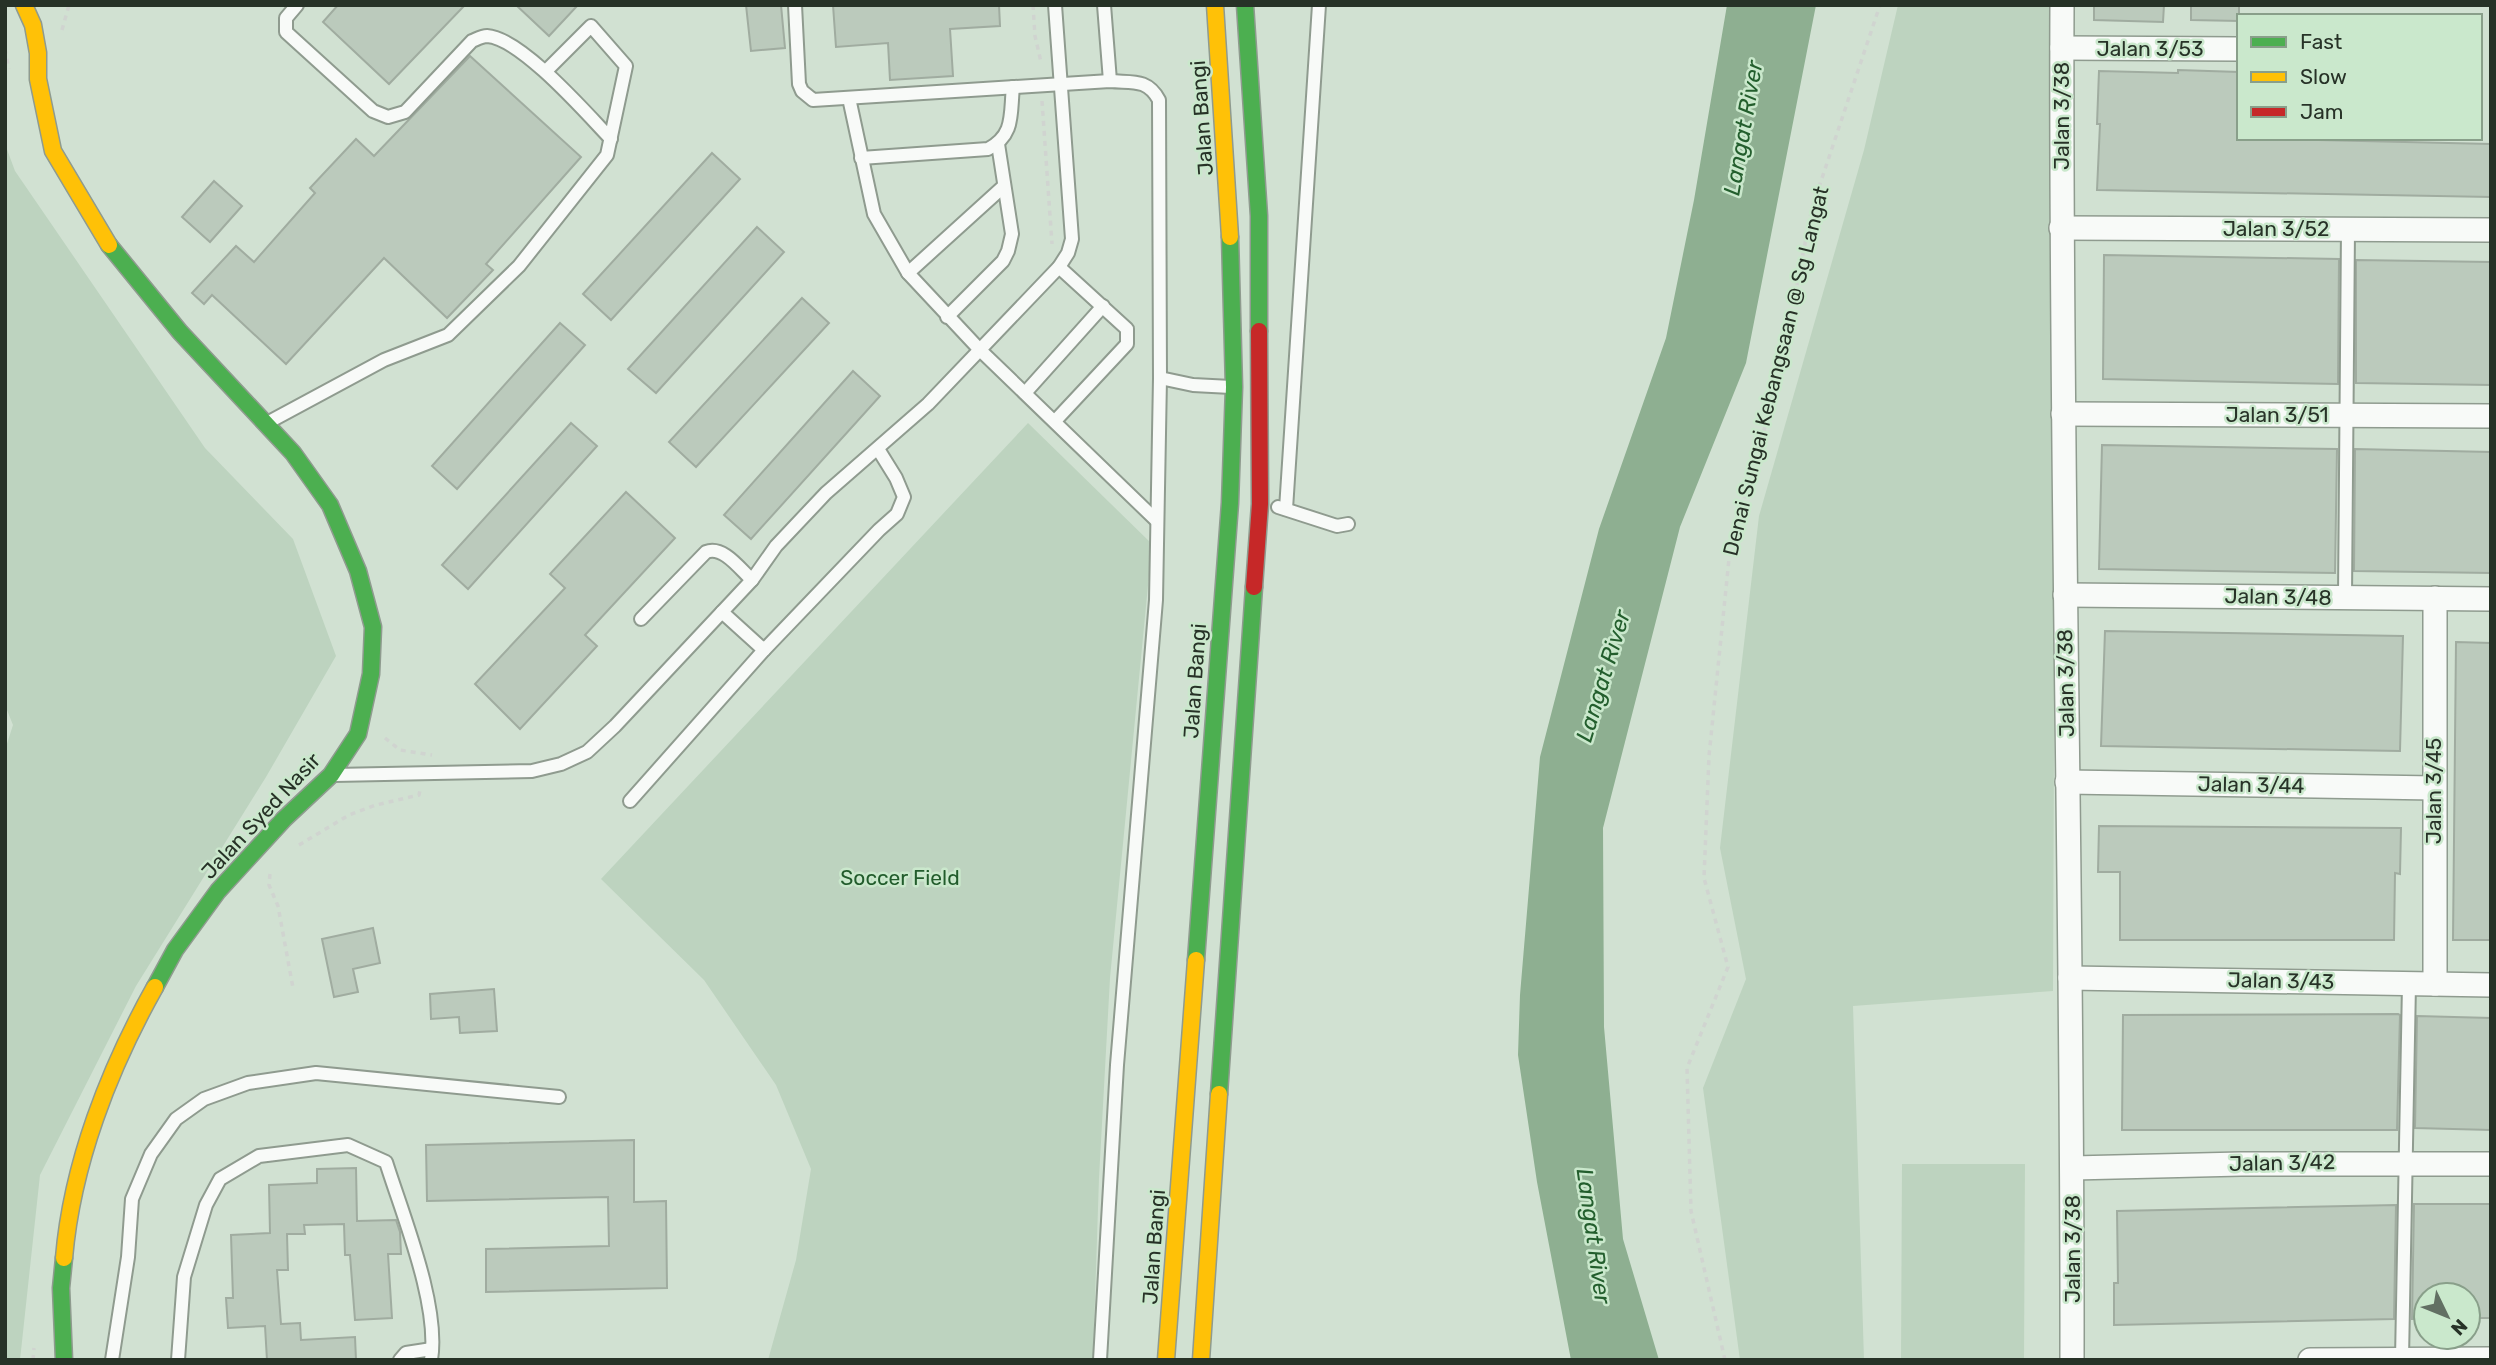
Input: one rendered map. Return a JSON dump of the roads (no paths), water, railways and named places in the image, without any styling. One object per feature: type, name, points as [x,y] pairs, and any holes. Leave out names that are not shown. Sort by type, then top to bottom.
[{"type":"main road","name":"Jalan Syed Nasir","points":[[24,5],[33,25],[38,53],[38,79],[44,119],[53,151],[67,177],[109,245],[180,332],[293,453],[330,505],[358,571],[373,626],[371,674],[358,734],[331,775],[267,837],[218,891],[175,950],[127,1037],[89,1139],[67,1218],[61,1288],[64,1360]]},
{"type":"main road","name":"Jalan Bangi","points":[[1166,1360],[1230,503],[1234,387],[1229,216],[1215,5]]},
{"type":"main road","points":[[1201,1360],[1260,504],[1259,216],[1245,5]]},
{"type":"street","points":[[38,53],[45,5]]},
{"type":"street","name":"Jalan 3/38","points":[[2062,5],[2061,228],[2073,1168],[2072,1360]]},
{"type":"street","name":"Jalan 3/53","points":[[2062,48],[2237,49]]},
{"type":"street","name":"Jalan 3/52","points":[[2061,228],[2491,230]]},
{"type":"street","name":"Jalan 3/51","points":[[2063,414],[2491,416]]},
{"type":"street","name":"Jalan 3/48","points":[[2065,595],[2491,599]]},
{"type":"street","name":"Jalan 3/45","points":[[2435,598],[2435,984]]},
{"type":"street","name":"Jalan 3/44","points":[[2067,782],[2434,788]]},
{"type":"street","name":"Jalan 3/43","points":[[2070,978],[2491,985]]},
{"type":"street","name":"Jalan 3/42","points":[[2073,1168],[2405,1162],[2491,1164]]},
{"type":"street","points":[[2310,1360],[2491,1359]]},
{"type":"lane","points":[[297,5],[286,18],[286,32],[373,111],[388,117],[405,112],[472,41],[485,36],[501,40],[546,71],[611,139]]},
{"type":"lane","points":[[794,5],[799,84],[802,91],[813,100],[1110,81],[1145,83],[1153,89],[1159,100],[1160,378],[1156,600],[1116,1065],[1100,1360]]},
{"type":"lane","points":[[331,775],[532,771],[561,764],[587,752],[615,726],[752,580],[776,547],[817,502],[928,404],[1059,267],[1068,253],[1072,239],[1055,5]]},
{"type":"lane","points":[[1104,5],[1110,81]]},
{"type":"lane","points":[[1286,509],[1319,5]]},
{"type":"lane","points":[[265,424],[384,360],[448,335],[520,266],[607,155],[626,66],[591,26],[546,71]]},
{"type":"lane","points":[[861,158],[988,149],[998,144],[1006,135],[1013,87]]},
{"type":"lane","points":[[849,98],[874,214],[908,273],[980,350],[1157,521]]},
{"type":"lane","points":[[947,317],[1003,261],[1008,251],[1012,233],[998,144]]},
{"type":"lane","points":[[908,273],[1004,186]]},
{"type":"lane","points":[[2345,597],[2348,229]]},
{"type":"lane","points":[[1055,421],[1127,344],[1126,329],[1059,267]]},
{"type":"lane","points":[[1025,393],[1103,306]]},
{"type":"lane","points":[[1160,378],[1193,385],[1234,387]]},
{"type":"lane","points":[[630,801],[765,650],[897,514],[904,497],[897,478],[878,449]]},
{"type":"lane","points":[[1260,504],[1286,509],[1336,526],[1349,524]]},
{"type":"lane","points":[[641,619],[711,550],[721,552],[752,580]]},
{"type":"lane","points":[[722,612],[765,650]]},
{"type":"lane","points":[[2402,1359],[2409,984]]},
{"type":"lane","points":[[112,1360],[128,1257],[132,1199],[152,1154],[176,1119],[204,1099],[248,1083],[316,1073],[559,1097]]},
{"type":"lane","points":[[178,1360],[184,1277],[206,1205],[220,1179],[259,1156],[348,1145],[386,1162],[429,1302],[432,1355],[406,1353],[400,1360]]},
{"type":"water","name":"Langat River","points":[[1727,5],[1816,5],[1746,363],[1680,527],[1603,828],[1604,1027],[1623,1239],[1659,1360],[1571,1360],[1537,1182],[1518,1055],[1520,995],[1540,757],[1599,529],[1666,338],[1694,200]]},
{"type":"park label","name":"Soccer Field","points":[[900,878]]}]
